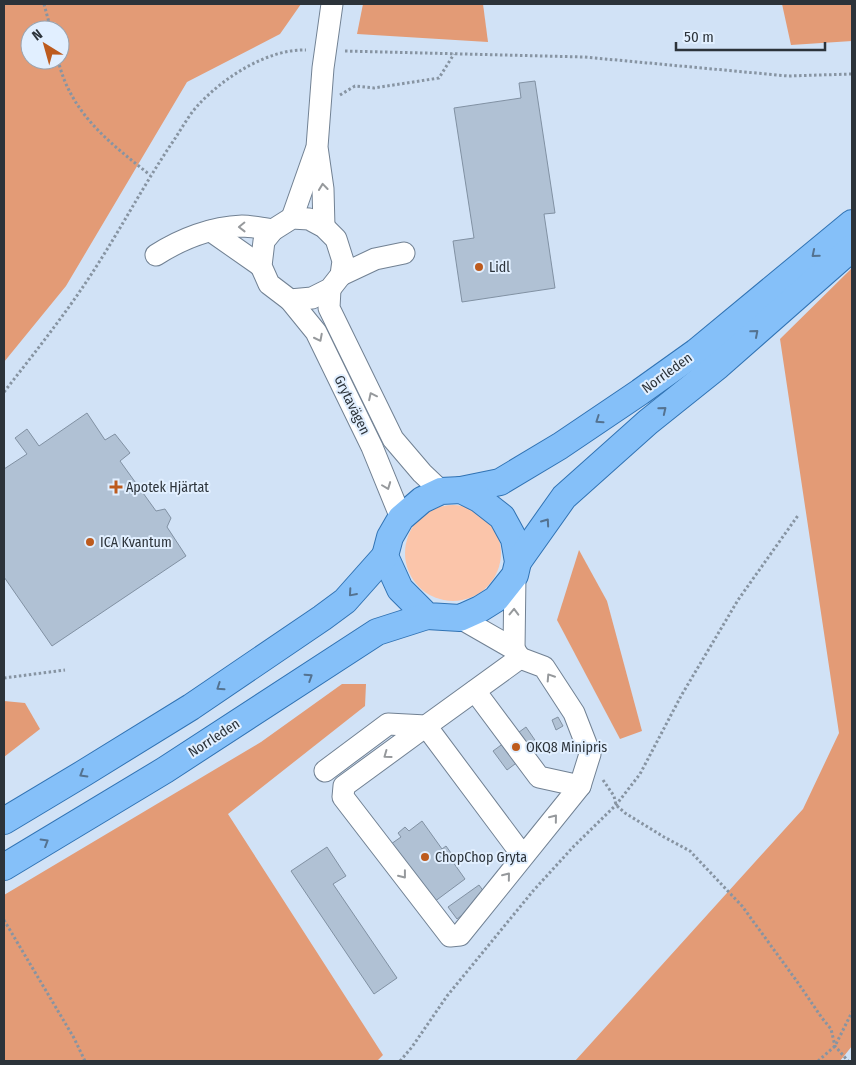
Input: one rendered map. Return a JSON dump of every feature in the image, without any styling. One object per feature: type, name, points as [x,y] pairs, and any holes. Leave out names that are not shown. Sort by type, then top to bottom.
[{"type":"main road","name":"Norrleden","points":[[451,491],[500,482],[560,446],[696,352],[852,223]]},
{"type":"main road","name":"Norrleden","points":[[516,569],[564,497],[648,422],[718,366],[852,248]]},
{"type":"main road","points":[[4,821],[84,774],[191,706],[345,601],[384,556],[390,537],[401,518],[422,500],[451,491],[479,499],[502,517],[514,539],[516,569],[496,599],[480,609],[460,618],[427,616],[400,589],[384,556]]},
{"type":"main road","name":"Norrleden","points":[[4,867],[165,770],[377,632],[427,616]]},
{"type":"street","points":[[332,5],[323,68],[317,147],[330,233],[343,260],[335,282]]},
{"type":"street","points":[[292,218],[317,147]]},
{"type":"street","points":[[375,259],[351,249],[308,219],[292,218],[273,230],[264,241],[261,266],[269,284],[290,300],[312,298],[375,259],[404,253]]},
{"type":"street","points":[[156,255],[183,240],[211,231],[242,226],[273,230]]},
{"type":"street","points":[[211,231],[261,266]]},
{"type":"street","name":"Grytavägen","points":[[335,282],[329,308],[393,440],[422,473],[451,491]]},
{"type":"street","name":"Grytavägen","points":[[290,300],[316,332],[372,447],[401,518]]},
{"type":"street","points":[[516,569],[517,654]]},
{"type":"street","points":[[460,618],[517,654],[544,667],[574,713],[590,754],[580,786],[460,935],[450,936],[343,797],[344,786],[475,690],[517,654]]},
{"type":"street","points":[[475,690],[539,777],[580,786]]},
{"type":"street","points":[[324,771],[388,724],[426,726]]},
{"type":"street","points":[[426,726],[523,856]]},
{"type":"path","points":[[44,4],[48,20]]},
{"type":"path","points":[[4,392],[73,303],[150,174],[198,104],[215,88],[243,68],[265,58],[298,50],[306,50]]},
{"type":"path","points":[[342,51],[584,56],[788,76],[852,74]]},
{"type":"path","points":[[338,97],[355,86],[374,88],[439,78],[455,54]]},
{"type":"path","points":[[61,70],[67,86],[89,122],[109,142],[150,174]]},
{"type":"path","points":[[400,1061],[412,1047],[447,996],[532,891],[616,805],[640,774],[681,696],[738,600],[799,514]]},
{"type":"path","points":[[4,678],[65,670]]},
{"type":"path","points":[[616,805],[625,813],[690,851],[717,878],[753,920],[831,1029],[835,1046],[848,1061]]},
{"type":"path","points":[[4,920],[74,1038],[85,1061]]},
{"type":"path","points":[[818,1061],[835,1046],[852,1012]]},
{"type":"shaded area","points":[[4,4],[301,4],[280,34],[187,82],[66,286],[4,362]]},
{"type":"shaded area","points":[[363,4],[483,4],[488,42],[357,34]]},
{"type":"shaded area","points":[[782,4],[852,4],[852,41],[791,45]]},
{"type":"shaded area","points":[[852,268],[852,1046],[840,1061],[575,1061],[803,809],[839,733],[780,339]]},
{"type":"shaded area","points":[[453,505],[471,509],[487,519],[497,535],[501,553],[497,571],[487,587],[471,597],[453,601],[435,597],[419,587],[409,571],[405,553],[409,535],[419,519],[435,509]]},
{"type":"shaded area","points":[[579,550],[607,601],[642,731],[620,739],[557,620]]},
{"type":"shaded area","points":[[342,684],[366,684],[365,706],[228,814],[383,1055],[377,1061],[4,1061],[4,895],[261,742]]},
{"type":"shaded area","points":[[4,701],[25,703],[40,729],[4,757]]},
{"type":"building","points":[[535,81],[555,213],[544,214],[555,288],[462,302],[453,241],[474,238],[454,108],[521,98],[519,83]]},
{"type":"building","name":"ICA Kvantum","points":[[87,413],[105,440],[115,434],[130,453],[120,461],[156,511],[165,509],[171,518],[167,527],[186,556],[52,646],[4,577],[4,469],[27,454],[15,438],[27,429],[39,446]]},
{"type":"building","points":[[558,717],[563,726],[556,730],[552,720]]},
{"type":"building","points":[[526,727],[539,746],[507,770],[493,751]]},
{"type":"building","points":[[422,821],[442,849],[446,846],[451,853],[448,855],[465,879],[434,902],[391,844],[401,837],[398,833],[405,827],[409,831]]},
{"type":"building","points":[[327,847],[346,876],[333,884],[397,978],[374,994],[291,871]]},
{"type":"building","points":[[479,885],[487,896],[457,919],[448,907]]},
{"type":"place","name":"Lidl","points":[[479,267]]},
{"type":"place","name":"Apotek Hjärtat","points":[[116,487]]},
{"type":"place","name":"ICA Kvantum","points":[[90,542]]},
{"type":"place","name":"OKQ8 Minipris","points":[[516,747]]},
{"type":"place","name":"ChopChop Gryta","points":[[425,857]]}]
